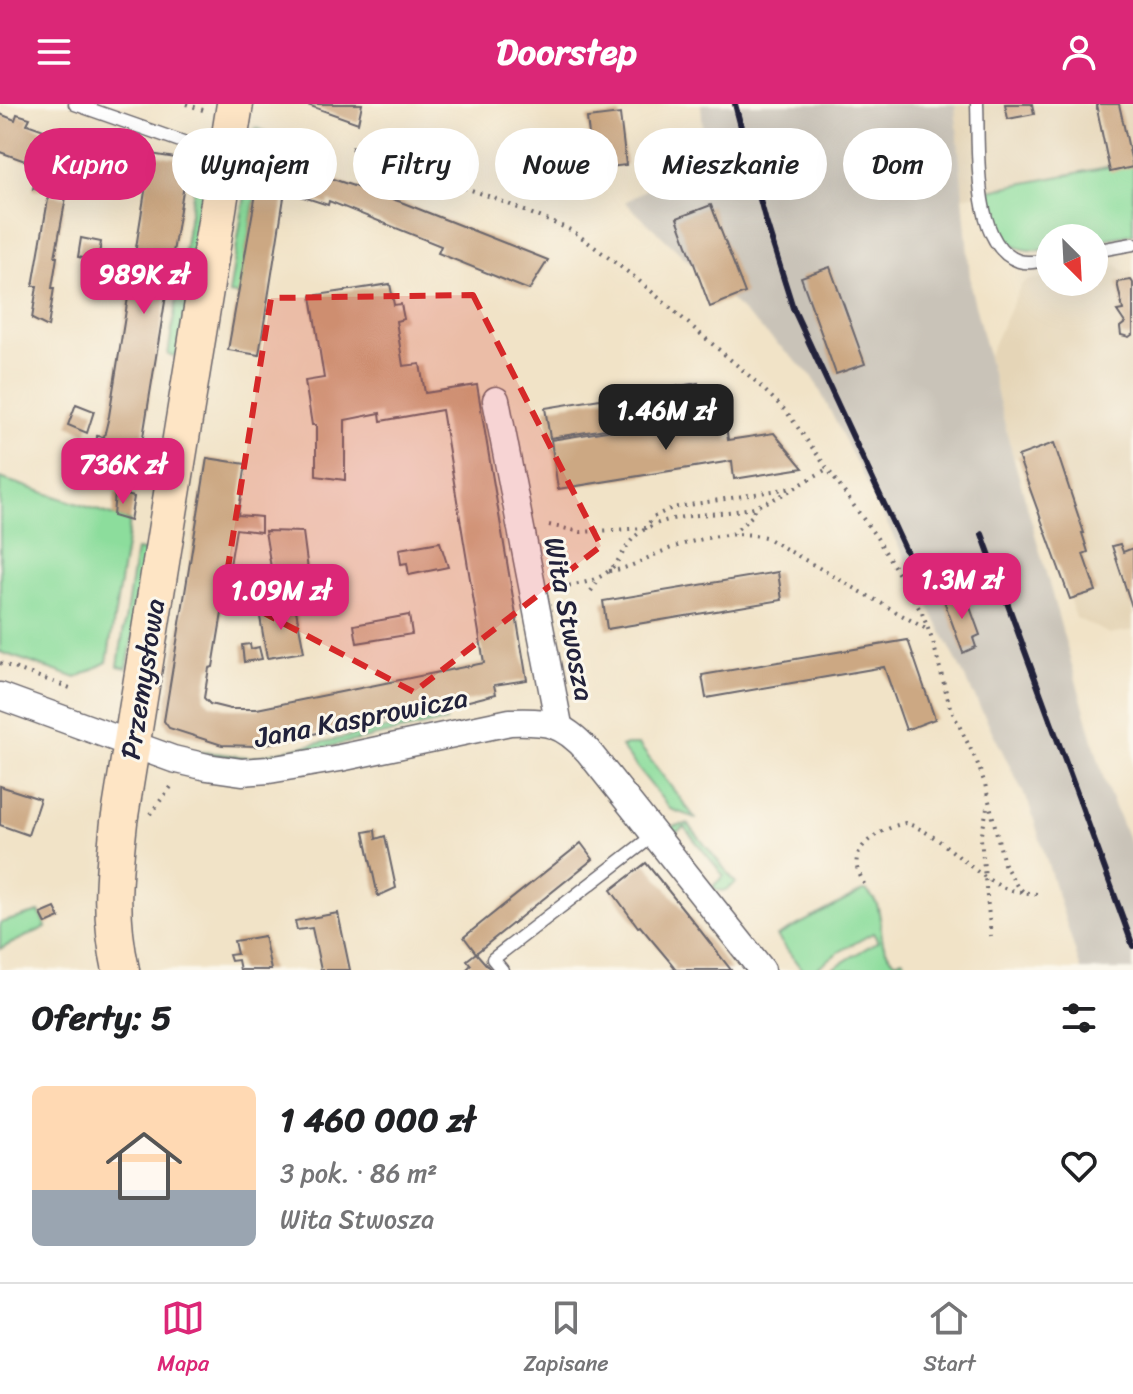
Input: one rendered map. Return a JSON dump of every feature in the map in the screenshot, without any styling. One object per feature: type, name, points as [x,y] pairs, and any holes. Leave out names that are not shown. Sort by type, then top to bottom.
[{"type":"street","name":"Przemysłowa","points":[[219,107],[222,128]]},
{"type":"street","name":"Przemysłowa","points":[[121,970],[113,938],[111,891],[219,200]]},
{"type":"street","name":"Wita Stwosza","points":[[496,400],[559,725],[580,742],[762,970]]},
{"type":"street","name":"Jana Kasprowicza","points":[[0,696],[179,760],[242,772],[340,758],[510,722],[533,721],[559,725]]},
{"type":"lane","points":[[75,104],[172,138]]},
{"type":"lane","points":[[977,104],[982,202],[992,235],[1004,251],[1019,261],[1036,260]]},
{"type":"lane","points":[[1108,248],[1133,244]]},
{"type":"lane","points":[[502,970],[493,959],[654,835]]},
{"type":"path","points":[[186,104],[219,107]]},
{"type":"path","points":[[351,148],[494,198],[573,231],[637,279],[786,411],[877,538],[914,597],[930,631],[945,693],[977,762],[1006,870],[1025,893]]},
{"type":"path","points":[[549,525],[581,532],[646,528],[674,519],[755,506],[776,498],[827,469]]},
{"type":"path","points":[[591,591],[632,538],[646,528],[653,517],[672,508],[796,486]]},
{"type":"path","points":[[732,534],[752,516],[755,506]]},
{"type":"path","points":[[609,571],[626,570],[686,544],[732,534],[765,537],[930,631]]},
{"type":"path","points":[[561,587],[601,578]]},
{"type":"path","points":[[0,663],[73,689]]},
{"type":"path","points":[[988,805],[981,839],[991,936]]},
{"type":"path","points":[[864,884],[856,865],[859,852],[875,834],[905,823],[930,834],[984,876],[1007,889],[1037,894]]},
{"type":"highlighted area","points":[[473,295],[601,546],[414,692],[224,592],[271,298]]},
{"type":"shaded area","points":[[701,104],[955,104],[971,289],[1010,445],[1105,783],[1133,851],[1133,970],[1081,970],[1029,804],[813,377],[625,202],[634,197],[634,200],[827,200],[827,128],[703,128]]},
{"type":"shaded area","points":[[955,104],[1133,104],[1133,162],[963,197]]},
{"type":"shaded area","points":[[1117,265],[1127,274],[1133,271],[1133,630],[1110,634],[1076,618],[1019,460],[1013,456],[988,356],[1021,285],[1026,281],[1036,279],[1036,296],[1108,296],[1108,267]]},
{"type":"green space","points":[[1133,162],[1133,234],[1108,238],[1108,224],[1036,224],[1036,250],[1022,249],[1004,238],[989,190]]},
{"type":"green space","points":[[192,200],[205,200],[182,352],[176,356],[168,355]]},
{"type":"green space","points":[[244,200],[255,200],[239,295],[229,294]]},
{"type":"green space","points":[[0,478],[130,521],[107,662],[76,678],[0,652]]},
{"type":"green space","points":[[136,550],[149,552],[127,668],[118,666]]},
{"type":"green space","points":[[440,717],[446,721],[280,757],[241,759],[196,753],[254,757]]},
{"type":"green space","points":[[639,745],[695,818],[670,809],[621,747]]},
{"type":"green space","points":[[688,824],[736,883],[723,891],[714,889],[714,885],[724,876],[684,827],[672,835],[668,832],[673,826]]},
{"type":"green space","points":[[867,891],[877,905],[882,937],[890,956],[896,962],[902,959],[911,970],[830,970],[878,941],[873,933],[814,970],[802,970],[777,936]]},
{"type":"green space","points":[[39,912],[46,927],[0,949],[0,923]]},
{"type":"building","points":[[305,104],[362,104],[358,123]]},
{"type":"building","points":[[1005,104],[1032,104],[1034,114],[1008,119]]},
{"type":"building","points":[[1096,104],[1119,104],[1133,167],[1110,172]]},
{"type":"building","points":[[0,114],[15,120],[17,114],[30,118],[27,124],[38,128],[24,128],[24,161],[0,152]]},
{"type":"building","points":[[620,114],[626,165],[618,166],[618,128],[588,128],[587,118]]},
{"type":"building","points":[[156,155],[172,157],[172,200],[182,200],[136,480],[99,466],[102,449],[96,448],[97,436],[104,437],[144,200],[156,200]]},
{"type":"building","points":[[337,180],[353,186],[353,200],[395,200],[548,260],[529,290],[438,253],[441,246],[329,201],[328,205],[313,200],[337,200]]},
{"type":"building","points":[[48,200],[65,200],[55,257],[48,327],[32,319],[37,286],[33,286]]},
{"type":"building","points":[[255,200],[284,200],[259,355],[228,350]]},
{"type":"building","points":[[711,205],[745,293],[710,307],[677,218]]},
{"type":"building","points":[[81,238],[101,242],[98,261],[78,257]]},
{"type":"building","points":[[830,267],[865,364],[836,374],[801,277]]},
{"type":"building","points":[[1131,280],[1133,334],[1129,337],[1121,335],[1120,327],[1125,323],[1117,311],[1123,310],[1117,282]]},
{"type":"building","points":[[390,284],[394,305],[401,304],[404,319],[396,321],[403,366],[420,364],[425,393],[477,385],[527,680],[494,685],[496,694],[465,702],[256,746],[222,745],[169,728],[164,721],[207,458],[246,464],[238,515],[261,517],[261,532],[236,529],[213,667],[209,668],[204,698],[210,704],[230,709],[257,709],[484,663],[442,410],[381,421],[380,413],[345,420],[345,480],[316,476],[316,425],[312,425],[305,381],[324,378],[311,296]]},
{"type":"building","points":[[698,383],[703,413],[550,438],[545,408]]},
{"type":"building","points":[[76,404],[94,411],[87,433],[68,425]]},
{"type":"building","points":[[724,412],[728,440],[774,433],[803,468],[734,479],[732,461],[558,489],[551,440]]},
{"type":"building","points":[[1054,443],[1084,533],[1088,552],[1083,554],[1096,591],[1070,599],[1018,456]]},
{"type":"building","points":[[115,492],[134,497],[130,521],[113,516]]},
{"type":"building","points":[[265,531],[303,532],[311,593],[276,598]]},
{"type":"building","points":[[440,542],[448,567],[409,575],[407,563],[401,564],[399,549]]},
{"type":"building","points":[[1120,544],[1123,552],[1133,548],[1133,610],[1112,546]]},
{"type":"building","points":[[778,572],[782,600],[607,629],[603,601]]},
{"type":"building","points":[[948,593],[950,597],[957,594],[959,602],[967,599],[980,635],[973,638],[976,647],[963,653],[942,595]]},
{"type":"building","points":[[295,605],[304,652],[267,658],[259,611]]},
{"type":"building","points":[[409,615],[412,634],[357,643],[354,625]]},
{"type":"building","points":[[908,640],[935,719],[906,730],[884,667],[706,698],[702,675]]},
{"type":"building","points":[[250,644],[251,649],[259,647],[262,659],[244,662],[242,645]]},
{"type":"building","points":[[0,786],[40,799],[28,835],[0,825]]},
{"type":"building","points":[[375,830],[376,839],[385,836],[396,888],[378,896],[364,832]]},
{"type":"building","points":[[581,843],[593,859],[476,953],[464,937]]},
{"type":"building","points":[[646,863],[731,970],[672,970],[675,968],[638,927],[611,890]]},
{"type":"building","points":[[55,908],[60,918],[46,924],[41,914]]},
{"type":"building","points":[[338,913],[350,970],[321,970],[312,928],[297,930],[295,921]]},
{"type":"building","points":[[264,936],[271,970],[240,970],[238,960],[231,961],[229,955],[237,954],[234,941]]},
{"type":"building","points":[[476,953],[491,970],[466,970],[471,965],[467,960]]},
{"type":"railway","points":[[735,104],[766,222],[793,308],[925,592]]},
{"type":"railway","points":[[982,534],[1133,946]]}]
